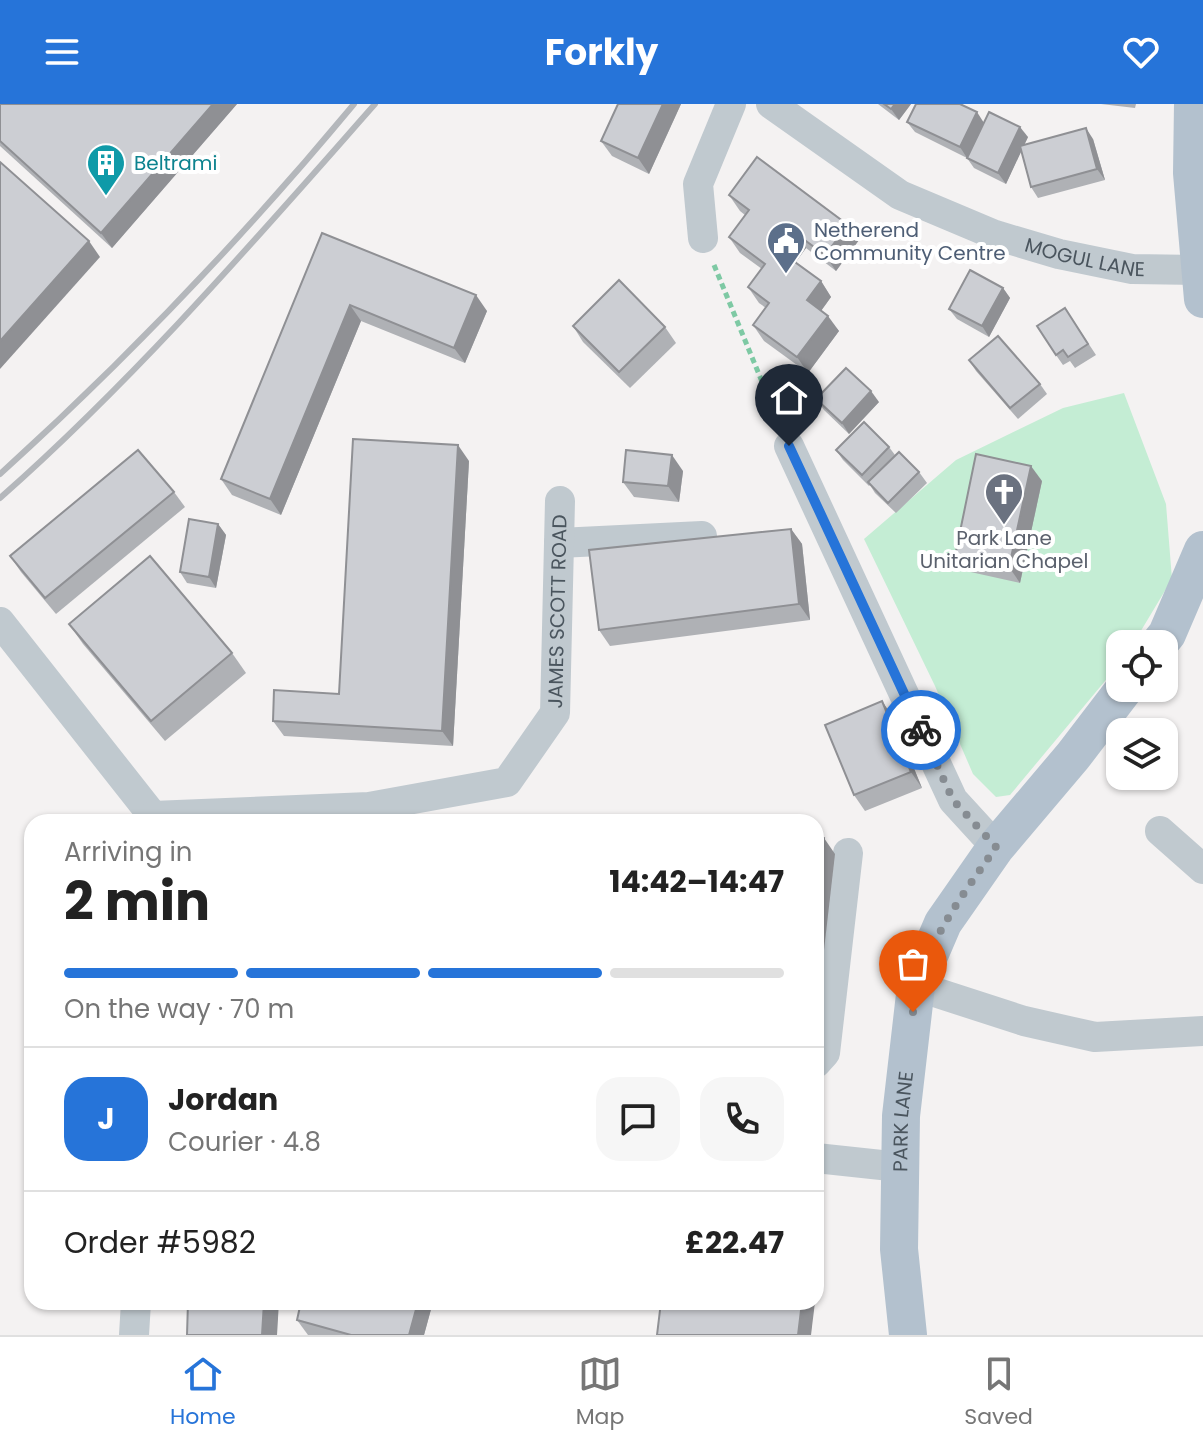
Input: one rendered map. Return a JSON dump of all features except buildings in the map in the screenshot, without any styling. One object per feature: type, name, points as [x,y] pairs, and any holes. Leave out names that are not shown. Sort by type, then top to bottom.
[{"type":"main road","points":[[1193,104],[1192,173],[1201,285]]},
{"type":"main road","points":[[1169,630],[1203,550]]},
{"type":"main road","name":"PARK LANE","points":[[908,1335],[899,1249],[901,1116],[916,986],[943,923],[996,847],[1114,702]]},
{"type":"street","points":[[703,238],[698,184],[731,104]]},
{"type":"street","name":"MOGUL LANE","points":[[771,104],[900,195],[995,235],[1059,254],[1201,285]]},
{"type":"street","points":[[789,446],[953,800],[996,847]]},
{"type":"street","name":"JAMES SCOTT ROAD","points":[[243,814],[369,807],[507,782],[555,713],[560,501]]},
{"type":"street","points":[[559,543],[702,536]]},
{"type":"street","name":"JAMES SCOTT ROAD","points":[[0,622],[149,814]]},
{"type":"street","points":[[1160,831],[1203,869]]},
{"type":"street","points":[[824,1054],[848,853]]},
{"type":"street","points":[[916,986],[1024,1021],[1095,1037],[1203,1031]]},
{"type":"street","points":[[824,1159],[900,1167]]},
{"type":"street","points":[[134,1335],[136,1310]]},
{"type":"path","points":[[703,238],[789,446]]},
{"type":"green space","points":[[1124,393],[1166,504],[1172,579],[1141,630],[1106,630],[1106,680],[1010,795],[996,797],[973,774],[935,686],[864,539],[956,460],[1063,408]]},
{"type":"railway","points":[[0,474],[93,387],[183,295],[271,201],[354,104]]},
{"type":"railway","points":[[0,498],[147,356],[375,104]]},
{"type":"way so far","points":[[913,1012],[916,986],[943,923],[996,847],[953,800],[921,730]]},
{"type":"place","name":"Beltrami","points":[[106,197]]},
{"type":"place","name":"Netherend Community Centre","points":[[786,275]]},
{"type":"place","name":"Park Lane Unitarian Chapel","points":[[1004,526]]},
{"type":"route","points":[[789,446],[921,730]]}]
